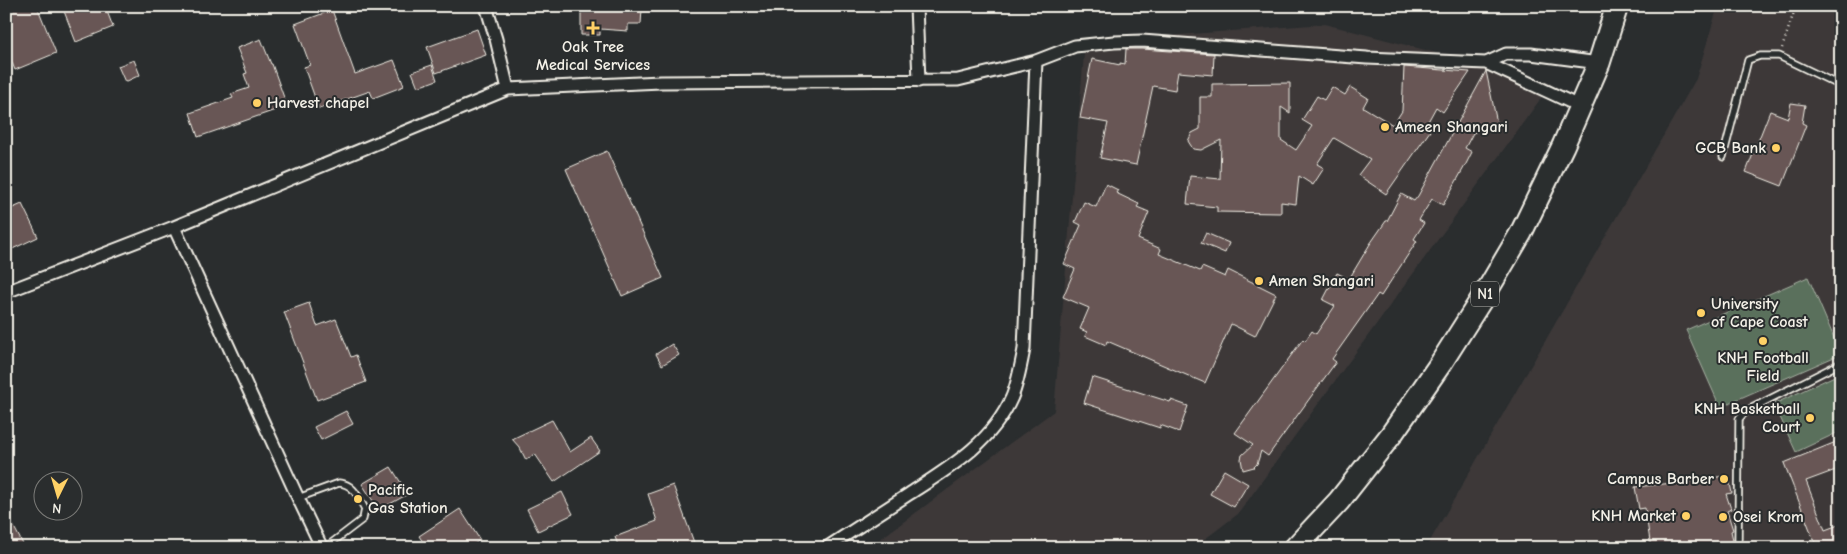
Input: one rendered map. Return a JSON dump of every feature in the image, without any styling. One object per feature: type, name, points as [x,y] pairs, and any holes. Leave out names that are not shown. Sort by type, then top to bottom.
[{"type":"highway","name":"N1","points":[[1295,548],[1339,501],[1391,435],[1452,346],[1488,289],[1521,233],[1580,107],[1599,63],[1617,6]]},
{"type":"street","points":[[486,6],[508,90]]},
{"type":"street","points":[[916,6],[920,81]]},
{"type":"street","points":[[6,292],[174,227],[508,90],[660,82],[958,80],[1036,61],[1075,46],[1142,41],[1368,58],[1486,63],[1580,107]]},
{"type":"street","points":[[1486,63],[1506,54],[1531,54],[1599,63]]},
{"type":"street","points":[[826,548],[962,459],[984,440],[1002,416],[1012,396],[1024,349],[1036,61]]},
{"type":"street","points":[[174,227],[298,498],[324,548]]},
{"type":"lane","points":[[1723,157],[1748,60],[1760,56],[1779,56],[1841,86]]},
{"type":"lane","points":[[1738,548],[1739,419],[1746,411],[1841,363]]},
{"type":"lane","points":[[298,498],[339,484],[346,484],[352,487],[365,509],[363,519],[324,548]]},
{"type":"path","points":[[1779,56],[1796,6]]},
{"type":"shaded area","name":"University of Cape Coast","points":[[1718,6],[1841,6],[1841,548],[1426,548],[1696,79]]},
{"type":"shaded area","points":[[1325,24],[1552,83],[1238,514],[1193,548],[868,548],[1054,411],[1085,42]]},
{"type":"green space","name":"KNH Football Field","points":[[1808,277],[1841,354],[1720,407],[1686,330]]},
{"type":"green space","name":"KNH Basketball Court","points":[[1841,373],[1841,431],[1796,452],[1774,404]]},
{"type":"building","points":[[6,6],[37,6],[56,53],[15,70],[6,48]]},
{"type":"building","points":[[62,6],[105,6],[113,27],[76,42]]},
{"type":"building","points":[[581,6],[642,9],[641,24],[628,24],[628,31],[600,29],[600,35],[581,35]]},
{"type":"building","points":[[332,10],[355,74],[394,60],[404,86],[373,98],[370,91],[319,109],[304,67],[310,65],[295,24]]},
{"type":"building","points":[[477,29],[486,55],[436,73],[427,47]]},
{"type":"building","points":[[261,39],[287,106],[198,137],[190,113],[233,98],[231,94],[249,88],[244,74],[247,73],[237,48]]},
{"type":"building","points":[[1126,49],[1214,54],[1213,75],[1178,72],[1175,90],[1153,86],[1136,165],[1100,158],[1108,123],[1080,118],[1092,59],[1120,65],[1120,63],[1125,64]]},
{"type":"building","points":[[134,60],[140,75],[125,82],[118,66]]},
{"type":"building","points":[[432,65],[437,80],[418,87],[412,72]]},
{"type":"building","points":[[1404,67],[1470,72],[1443,112],[1436,107],[1425,127],[1430,131],[1386,194],[1358,175],[1370,159],[1334,138],[1317,164],[1324,168],[1313,185],[1299,176],[1296,204],[1281,202],[1281,213],[1217,212],[1217,207],[1187,204],[1190,176],[1220,179],[1221,140],[1201,150],[1193,149],[1188,141],[1192,133],[1200,129],[1200,97],[1212,97],[1212,84],[1290,83],[1290,113],[1281,107],[1281,140],[1296,150],[1312,126],[1302,120],[1317,96],[1324,100],[1332,87],[1345,95],[1350,87],[1368,98],[1363,107],[1393,125],[1402,111]]},
{"type":"building","points":[[1486,71],[1497,123],[1473,133],[1465,148],[1472,152],[1443,205],[1432,199],[1419,220],[1424,223],[1414,239],[1417,241],[1381,296],[1378,294],[1332,359],[1336,362],[1268,456],[1261,451],[1257,464],[1254,467],[1243,470],[1242,455],[1253,445],[1235,433],[1303,339],[1305,341],[1312,331],[1316,334],[1335,306],[1323,300],[1337,273],[1349,279],[1370,244],[1387,221],[1401,194],[1414,201],[1418,196]]},
{"type":"building","name":"GCB Bank","points":[[1791,103],[1805,105],[1802,123],[1806,125],[1782,186],[1746,172],[1770,111],[1788,118]]},
{"type":"building","points":[[607,151],[663,278],[622,296],[566,169]]},
{"type":"building","points":[[1106,184],[1118,190],[1116,193],[1139,204],[1137,207],[1149,212],[1138,239],[1161,249],[1159,254],[1200,271],[1202,267],[1225,277],[1228,270],[1276,294],[1255,336],[1231,324],[1205,383],[1107,341],[1106,345],[1085,336],[1087,332],[1080,329],[1089,308],[1063,297],[1075,269],[1064,264],[1081,225],[1075,222],[1084,202],[1096,207]]},
{"type":"building","points":[[22,204],[38,237],[6,252],[6,211]]},
{"type":"building","points":[[1206,233],[1229,243],[1225,253],[1201,243]]},
{"type":"building","points":[[309,303],[317,326],[336,319],[351,357],[356,355],[366,382],[317,400],[284,312]]},
{"type":"building","points":[[672,344],[679,355],[662,365],[656,354]]},
{"type":"building","points":[[1092,377],[1188,406],[1179,432],[1160,425],[1160,428],[1084,403]]},
{"type":"building","points":[[346,411],[353,424],[321,440],[314,427]]},
{"type":"building","points":[[552,420],[570,452],[591,438],[600,451],[554,482],[535,454],[526,460],[520,448],[512,439]]},
{"type":"building","points":[[1841,440],[1841,468],[1806,481],[1825,530],[1841,524],[1841,548],[1817,548],[1784,463]]},
{"type":"building","points":[[391,467],[408,494],[379,510],[362,484]]},
{"type":"building","points":[[1224,470],[1248,484],[1234,507],[1210,494]]},
{"type":"building","name":"KNH Market","points":[[1728,475],[1732,493],[1726,494],[1731,509],[1727,511],[1733,530],[1731,531],[1733,540],[1717,548],[1651,548],[1645,508],[1639,509],[1635,487],[1702,480]]},
{"type":"building","points":[[673,485],[696,548],[619,548],[615,537],[657,521],[648,494]]},
{"type":"building","points":[[562,492],[573,514],[538,531],[527,509]]},
{"type":"building","points":[[460,509],[480,540],[468,548],[427,548],[419,536]]},
{"type":"building","points":[[6,512],[25,548],[6,548]]},
{"type":"place","name":"Oak Tree Medical Services","points":[[593,28]]},
{"type":"place","name":"Harvest chapel","points":[[257,103]]},
{"type":"place","name":"Ameen Shangari","points":[[1385,127]]},
{"type":"place","name":"GCB Bank","points":[[1776,148]]},
{"type":"place","name":"Amen Shangari","points":[[1259,281]]},
{"type":"place","name":"University of Cape Coast","points":[[1701,313]]},
{"type":"place","name":"KNH Football Field","points":[[1763,341]]},
{"type":"place","name":"KNH Basketball Court","points":[[1810,418]]},
{"type":"place","name":"Campus Barber","points":[[1724,479]]},
{"type":"place","name":"Pacific Gas Station","points":[[358,499]]},
{"type":"place","name":"KNH Market","points":[[1686,516]]},
{"type":"place","name":"Osei Krom","points":[[1723,517]]}]
